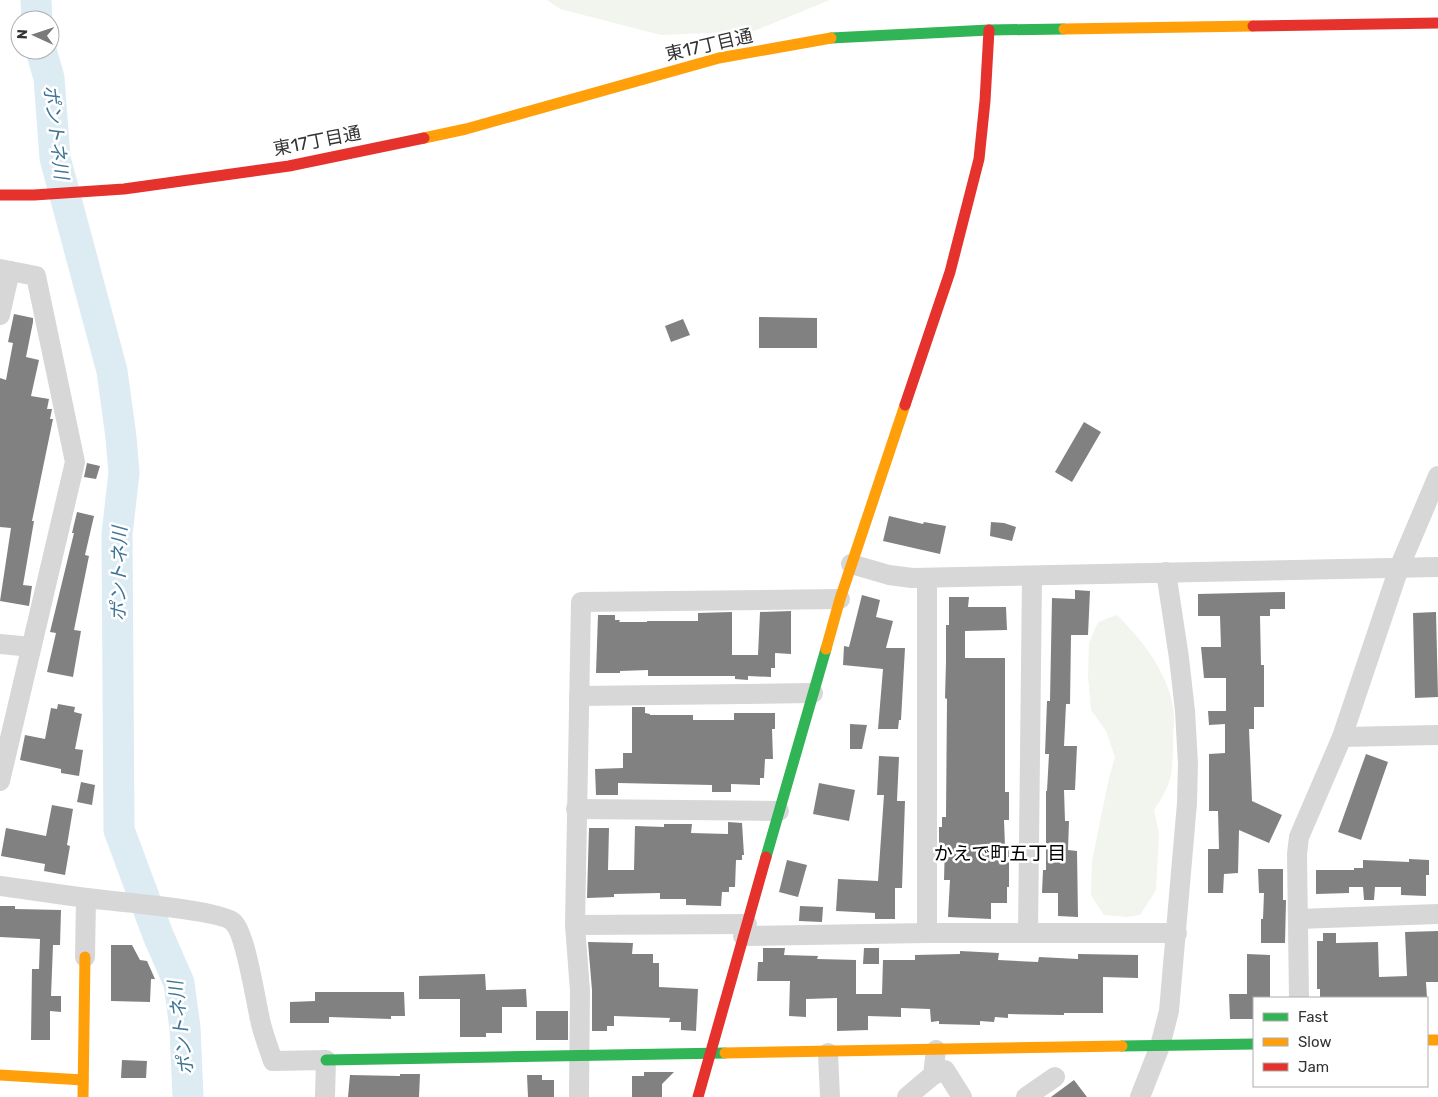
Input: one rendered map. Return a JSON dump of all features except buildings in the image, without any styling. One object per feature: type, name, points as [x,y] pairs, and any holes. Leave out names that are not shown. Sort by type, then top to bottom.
[{"type":"street","name":"東17丁目通","points":[[0,195],[34,195],[124,189],[289,166],[466,129],[718,58],[834,38],[989,30],[1438,23]]},
{"type":"street","points":[[698,1097],[840,599],[950,272],[979,159],[989,30]]},
{"type":"street","points":[[0,315],[5,270],[36,276],[75,462],[0,782]]},
{"type":"street","points":[[1299,997],[1297,854],[1299,837],[1342,736],[1399,568],[1438,476]]},
{"type":"street","points":[[851,564],[889,575],[912,578],[1438,567]]},
{"type":"street","points":[[1140,1097],[1160,1046],[1168,1011],[1177,933],[1187,803],[1188,764],[1184,711],[1179,658],[1166,572]]},
{"type":"street","points":[[1028,933],[1032,576]]},
{"type":"street","points":[[927,578],[927,933]]},
{"type":"street","points":[[580,1097],[580,990],[575,925],[580,602],[840,599]]},
{"type":"street","points":[[0,644],[31,647]]},
{"type":"street","points":[[579,696],[813,693]]},
{"type":"street","points":[[1342,736],[1438,735]]},
{"type":"street","points":[[576,809],[779,811]]},
{"type":"street","points":[[0,886],[176,909],[224,917],[234,922],[244,946],[261,1024],[273,1060],[710,1055],[1253,1044]]},
{"type":"street","points":[[83,1097],[86,898]]},
{"type":"street","points":[[1298,919],[1438,914]]},
{"type":"street","points":[[575,925],[927,933],[1177,933]]},
{"type":"street","points":[[934,1075],[936,1050]]},
{"type":"street","points":[[828,1053],[830,1097]]},
{"type":"street","points":[[326,1060],[326,1097]]},
{"type":"street","points":[[907,1097],[934,1075],[945,1070],[962,1097]]},
{"type":"street","points":[[0,1076],[83,1080]]},
{"type":"street","points":[[1026,1097],[1055,1077]]},
{"type":"shaded area","points":[[547,0],[830,0],[754,31],[661,35],[560,9]]},
{"type":"shaded area","points":[[1117,615],[1144,646],[1159,669],[1170,694],[1174,715],[1173,762],[1170,778],[1165,793],[1154,810],[1159,833],[1156,890],[1140,915],[1127,917],[1104,915],[1091,895],[1092,861],[1115,757],[1106,731],[1091,710],[1088,677],[1089,643],[1098,622]]},
{"type":"waterway","name":"ポントネ川","points":[[36,0],[36,10]]},
{"type":"waterway","name":"ポントネ川","points":[[44,60],[49,78],[55,158],[112,371],[121,437],[124,473],[117,534],[119,830],[158,935],[179,983],[185,1028],[188,1097]]},
{"type":"traffic: fast","points":[[831,38],[989,30],[1064,29]]},
{"type":"traffic: fast","points":[[766,857],[826,649]]},
{"type":"traffic: fast","points":[[1122,1046],[1253,1044]]},
{"type":"traffic: fast","points":[[326,1060],[725,1053]]},
{"type":"traffic: slow","points":[[1064,29],[1253,26]]},
{"type":"traffic: slow","points":[[424,138],[466,129],[719,58],[831,38]]},
{"type":"traffic: slow","points":[[826,649],[840,599],[905,405]]},
{"type":"traffic: slow","points":[[83,1097],[85,957]]},
{"type":"traffic: slow","points":[[1428,1040],[1438,1040]]},
{"type":"traffic: slow","points":[[725,1053],[1122,1046]]},
{"type":"traffic: slow","points":[[0,1075],[83,1080]]},
{"type":"traffic: jam","points":[[1253,26],[1438,23]]},
{"type":"traffic: jam","points":[[905,405],[950,272],[979,159],[989,30]]},
{"type":"traffic: jam","points":[[0,195],[34,195],[124,189],[289,166],[424,138]]},
{"type":"traffic: jam","points":[[698,1097],[766,857]]},
{"type":"district","name":"かえで町五丁目","points":[[1000,853]]}]
